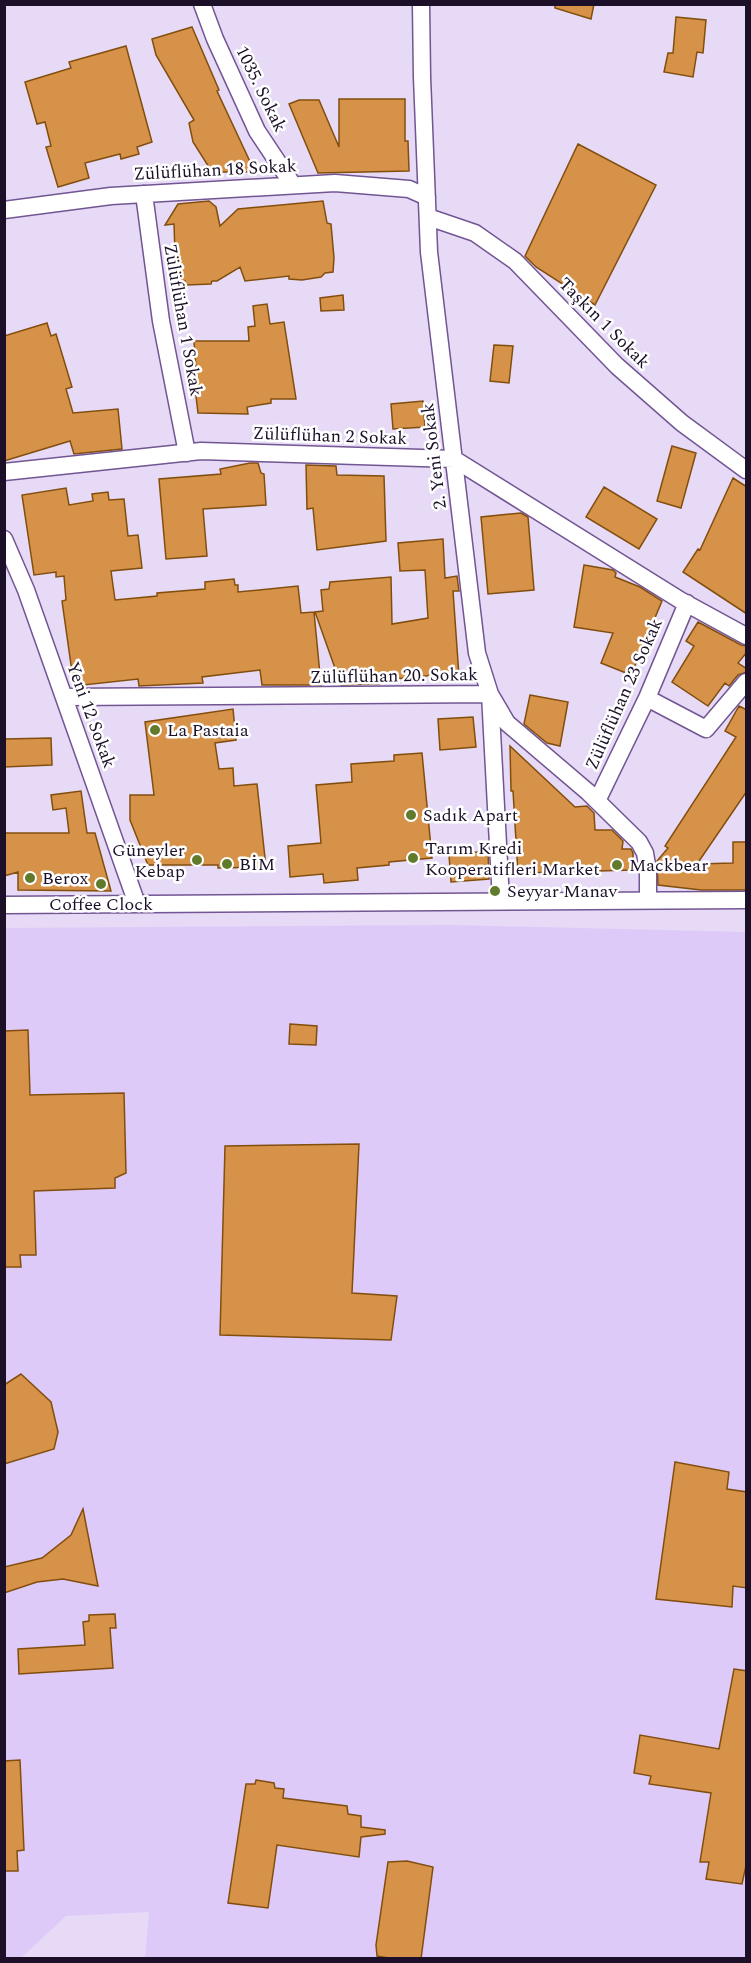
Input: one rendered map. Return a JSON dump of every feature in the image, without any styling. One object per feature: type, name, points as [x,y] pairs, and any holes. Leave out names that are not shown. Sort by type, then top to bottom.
[{"type":"street","name":"1035. Sokak","points":[[202,4],[215,39],[257,131],[293,185]]},
{"type":"street","name":"2. Yeni Sokak","points":[[421,4],[429,252],[477,653],[490,694],[501,901]]},
{"type":"street","name":"Zülüflühan 18 Sokak","points":[[4,210],[111,196],[335,183],[409,189],[427,197]]},
{"type":"street","name":"Zülüflühan 1 Sokak","points":[[144,194],[161,321],[187,453]]},
{"type":"street","name":"Taşkın 1 Sokak","points":[[428,217],[475,233],[515,261],[617,366],[682,423],[747,470]]},
{"type":"street","name":"Zülüflühan 2 Sokak","points":[[4,472],[201,451],[454,459],[687,603],[747,636]]},
{"type":"street","name":"Yeni 12 Sokak","points":[[4,539],[26,590],[137,904]]},
{"type":"street","name":"Zülüflühan 23 Sokak","points":[[597,801],[647,698],[687,603]]},
{"type":"street","points":[[647,698],[706,729],[747,682]]},
{"type":"street","name":"Zülüflühan 20. Sokak","points":[[64,697],[490,694],[507,723],[597,801],[639,842],[645,854],[648,870],[648,900]]},
{"type":"street","points":[[4,905],[747,900]]},
{"type":"shaded area","points":[[452,925],[746,932],[746,1958],[145,1958],[149,1912],[66,1916],[21,1958],[5,1958],[4,928]]},
{"type":"building","points":[[555,4],[594,4],[591,19],[555,8]]},
{"type":"building","points":[[676,17],[706,20],[703,53],[697,52],[693,77],[664,72],[668,53],[673,53]]},
{"type":"building","points":[[192,27],[219,90],[217,91],[253,168],[247,172],[212,172],[193,142],[189,123],[194,120],[156,55],[152,39]]},
{"type":"building","points":[[126,46],[152,142],[137,147],[139,154],[121,159],[120,154],[85,163],[89,178],[58,187],[46,147],[51,146],[45,122],[37,124],[25,82],[71,68],[69,62]]},
{"type":"building","points":[[339,99],[405,99],[405,141],[408,141],[409,171],[318,173],[289,104],[299,100],[319,100],[339,147]]},
{"type":"building","points":[[578,144],[656,185],[595,305],[536,267],[525,256]]},
{"type":"building","points":[[209,201],[216,207],[220,226],[238,209],[323,201],[327,223],[331,224],[333,272],[325,273],[321,277],[302,280],[289,279],[289,276],[245,281],[240,267],[217,281],[212,281],[211,284],[186,285],[185,281],[176,282],[174,224],[165,225],[178,204]]},
{"type":"building","points":[[343,295],[344,310],[321,311],[320,298]]},
{"type":"building","points":[[267,304],[270,324],[284,322],[296,399],[271,399],[271,403],[247,407],[248,414],[198,413],[193,371],[196,370],[194,341],[249,341],[248,327],[255,326],[253,306]]},
{"type":"building","points":[[47,323],[51,336],[56,334],[72,387],[66,389],[73,413],[118,409],[122,449],[74,454],[70,441],[4,461],[4,336]]},
{"type":"building","points":[[494,345],[513,346],[509,383],[490,381]]},
{"type":"building","points":[[423,401],[425,427],[393,429],[391,404]]},
{"type":"building","points":[[672,446],[696,453],[681,508],[657,501]]},
{"type":"building","points":[[258,463],[261,473],[264,474],[266,505],[203,509],[207,556],[166,559],[159,479],[221,474],[220,469]]},
{"type":"building","points":[[306,465],[336,466],[337,475],[384,476],[386,541],[317,550],[313,508],[307,509]]},
{"type":"building","points":[[733,478],[747,487],[747,614],[683,572],[698,549],[700,550]]},
{"type":"building","points":[[604,487],[657,519],[639,549],[586,517]]},
{"type":"building","points":[[66,488],[69,505],[93,501],[92,494],[108,492],[109,500],[124,499],[128,536],[138,535],[142,568],[111,571],[115,600],[157,596],[157,593],[205,589],[205,582],[234,579],[235,585],[238,585],[238,592],[298,586],[301,613],[314,612],[321,685],[262,685],[260,670],[202,677],[203,683],[139,686],[138,679],[74,686],[62,601],[66,600],[64,576],[56,577],[56,572],[34,575],[22,495]]},
{"type":"building","points":[[521,513],[528,517],[534,590],[488,594],[481,517]]},
{"type":"building","points":[[443,539],[445,578],[457,576],[459,591],[453,591],[459,676],[435,678],[435,675],[395,679],[378,684],[341,685],[315,612],[323,611],[321,590],[329,589],[330,582],[391,577],[392,624],[428,618],[425,570],[400,571],[398,543]]},
{"type":"building","points":[[584,565],[613,570],[616,573],[615,577],[640,587],[662,601],[631,675],[601,663],[613,633],[574,627]]},
{"type":"building","points":[[698,622],[747,646],[747,652],[738,663],[747,669],[747,672],[738,675],[729,686],[725,683],[708,706],[672,682],[694,646],[686,641]]},
{"type":"building","points":[[530,695],[568,702],[560,746],[547,743],[524,724]]},
{"type":"building","points":[[739,706],[747,710],[747,791],[697,864],[733,863],[733,842],[747,842],[747,890],[701,890],[658,885],[657,861],[668,848],[665,846],[736,737],[725,731]]},
{"type":"building","points":[[233,709],[236,740],[215,743],[219,769],[233,768],[234,786],[257,784],[266,867],[218,868],[218,865],[148,865],[130,820],[130,795],[154,795],[145,722]]},
{"type":"building","points":[[473,717],[476,747],[440,750],[438,719]]},
{"type":"building","points":[[51,738],[52,765],[4,767],[4,739]]},
{"type":"building","points":[[510,746],[575,807],[587,806],[594,813],[595,830],[612,830],[623,841],[622,849],[631,849],[633,870],[518,874],[513,791],[511,791]]},
{"type":"building","points":[[422,753],[432,858],[357,868],[358,880],[324,883],[323,874],[290,877],[288,846],[321,843],[316,785],[352,782],[351,764],[394,761],[394,755]]},
{"type":"building","points":[[81,791],[87,833],[95,833],[111,891],[18,890],[18,872],[4,876],[4,833],[69,833],[66,808],[53,810],[51,795]]},
{"type":"building","points":[[488,851],[489,879],[451,882],[449,855]]},
{"type":"building","points":[[290,1024],[317,1026],[316,1045],[289,1044]]},
{"type":"building","points":[[28,1030],[30,1095],[124,1093],[126,1173],[115,1178],[115,1188],[34,1191],[36,1255],[20,1255],[21,1267],[4,1267],[4,1031]]},
{"type":"building","points":[[359,1144],[352,1293],[397,1296],[391,1340],[220,1335],[225,1146]]},
{"type":"building","points":[[21,1374],[51,1402],[58,1432],[54,1449],[4,1464],[4,1385]]},
{"type":"building","points":[[675,1462],[729,1472],[727,1489],[747,1492],[747,1588],[733,1586],[732,1607],[656,1599]]},
{"type":"building","points":[[83,1509],[98,1586],[63,1579],[37,1582],[4,1593],[4,1567],[42,1558],[71,1535]]},
{"type":"building","points":[[115,1614],[116,1628],[110,1628],[113,1668],[19,1674],[18,1649],[85,1645],[83,1622],[89,1621],[89,1615]]},
{"type":"building","points":[[734,1669],[747,1671],[747,1861],[742,1884],[706,1879],[709,1862],[700,1862],[711,1793],[649,1784],[651,1776],[634,1773],[640,1735],[719,1749]]},
{"type":"building","points":[[20,1760],[24,1850],[17,1851],[18,1871],[4,1871],[4,1761]]},
{"type":"building","points":[[256,1780],[274,1783],[275,1788],[284,1789],[283,1798],[347,1806],[348,1814],[361,1816],[361,1827],[385,1830],[385,1834],[361,1837],[359,1857],[277,1845],[268,1908],[228,1903],[246,1784],[255,1784]]},
{"type":"building","points":[[407,1861],[433,1867],[421,1959],[394,1959],[377,1956],[376,1945],[388,1862]]},
{"type":"place","name":"La Pastaia","points":[[155,730]]},
{"type":"place","name":"Sadık Apart","points":[[411,815]]},
{"type":"place","name":"Tarım Kredi Kooperatifleri Market","points":[[413,858]]},
{"type":"place","name":"Güneyler Kebap","points":[[197,860]]},
{"type":"place","name":"BİM","points":[[227,864]]},
{"type":"place","name":"Mackbear","points":[[617,865]]},
{"type":"place","name":"Berox","points":[[30,878]]},
{"type":"place","name":"Coffee Clock","points":[[101,884]]},
{"type":"place","name":"Seyyar Manav","points":[[495,891]]}]
